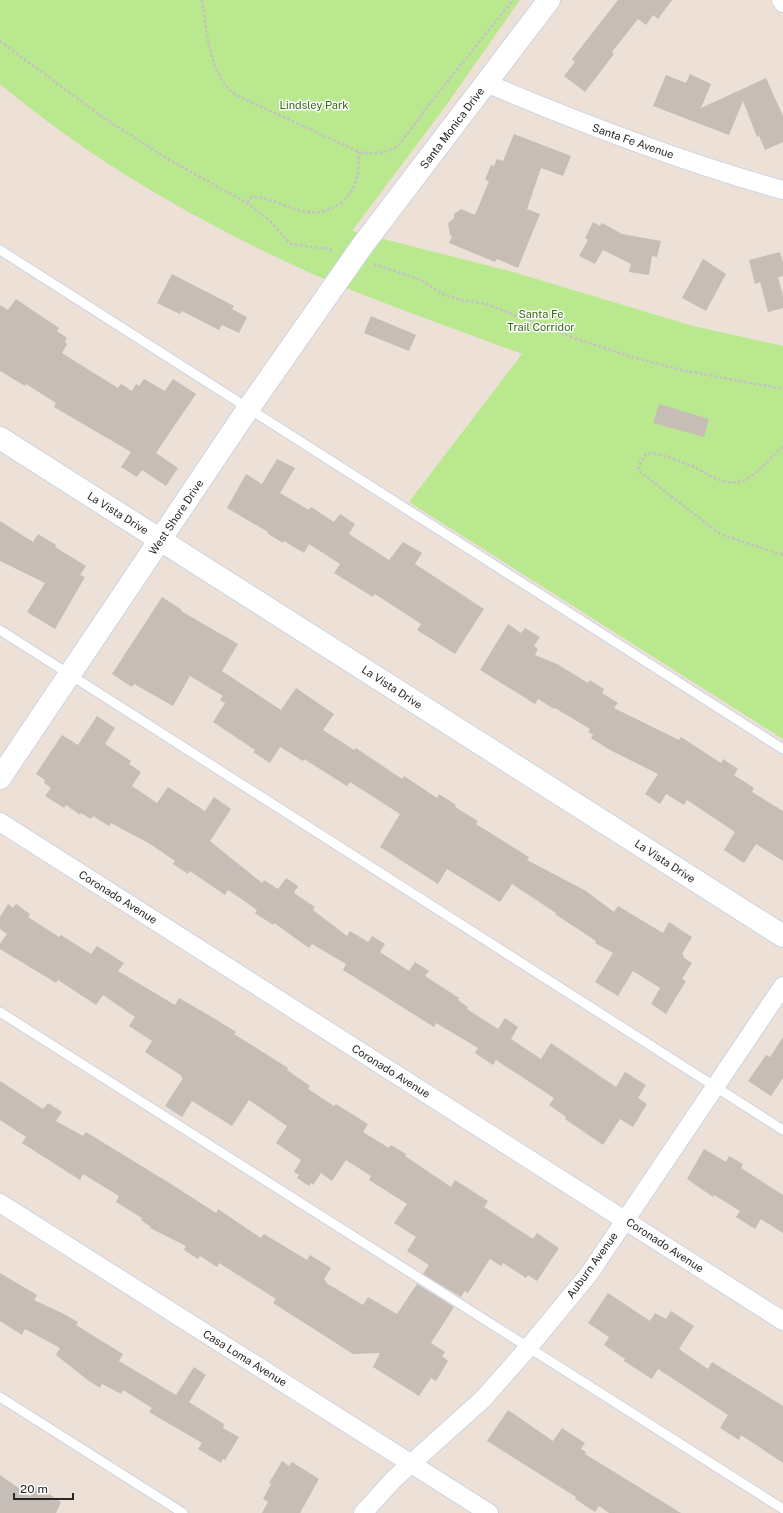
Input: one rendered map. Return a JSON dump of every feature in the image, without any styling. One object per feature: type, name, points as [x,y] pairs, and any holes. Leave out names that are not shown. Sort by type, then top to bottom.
[{"type":"street","name":"Santa Monica Drive","points":[[356,257],[362,246],[549,0]]},
{"type":"street","points":[[781,0],[783,4]]},
{"type":"street","name":"Santa Fe Avenue","points":[[486,83],[617,137],[783,190]]},
{"type":"street","name":"West Shore Drive","points":[[0,778],[248,409],[356,257]]},
{"type":"street","name":"La Vista Drive","points":[[0,438],[783,936]]},
{"type":"street","name":"Coronado Avenue","points":[[0,822],[783,1321]]},
{"type":"street","name":"Auburn Avenue","points":[[363,1513],[394,1479],[483,1399],[528,1348],[589,1274],[714,1086],[783,986]]},
{"type":"street","name":"Casa Loma Avenue","points":[[0,1203],[489,1513]]},
{"type":"lane","points":[[0,250],[783,749]]},
{"type":"lane","points":[[0,630],[783,1130]]},
{"type":"lane","points":[[0,1012],[783,1509]]},
{"type":"lane","points":[[0,1397],[184,1513]]},
{"type":"path","points":[[202,0],[214,62],[226,88],[236,95],[359,152],[371,154],[395,148],[399,145],[431,102],[513,0]]},
{"type":"path","points":[[0,41],[101,116],[166,158],[247,203],[269,220],[291,244],[356,257],[421,280],[442,294],[462,300],[486,304],[577,339],[629,356],[681,370],[783,389]]},
{"type":"path","points":[[247,203],[252,197],[260,197],[303,212],[322,213],[342,203],[353,190],[358,174],[359,152]]},
{"type":"path","points":[[783,447],[742,481],[730,482],[716,478],[688,464],[651,453],[645,455],[638,467],[640,472],[720,534],[783,555]]},
{"type":"green space","points":[[0,0],[520,0],[442,111],[352,231],[513,272],[693,326],[783,346],[783,739],[409,502],[522,354],[366,296],[273,256],[151,190],[73,140],[0,84]]},
{"type":"building","points":[[618,0],[672,0],[658,19],[653,15],[646,25],[638,19],[612,52],[614,54],[585,92],[564,76],[575,62],[572,59]]},
{"type":"building","points":[[690,74],[711,84],[701,108],[766,78],[783,116],[783,142],[765,150],[759,136],[757,137],[743,101],[729,135],[653,106],[666,75],[686,83]]},
{"type":"building","points":[[514,134],[571,156],[563,176],[541,168],[527,209],[540,214],[518,268],[497,259],[495,262],[449,243],[452,236],[450,235],[448,223],[454,218],[454,214],[461,209],[475,215],[489,181],[485,180],[491,165],[494,166],[497,159],[503,161]]},
{"type":"building","points":[[593,222],[600,226],[602,223],[622,234],[661,241],[657,257],[652,256],[649,275],[629,272],[631,264],[603,250],[595,264],[579,256],[588,240],[585,238]]},
{"type":"building","points":[[780,252],[783,263],[783,276],[778,277],[783,296],[783,308],[768,312],[760,282],[755,284],[749,260]]},
{"type":"building","points":[[703,259],[726,274],[706,311],[682,298]]},
{"type":"building","points":[[172,274],[234,306],[232,309],[247,317],[239,333],[222,325],[219,330],[182,311],[180,314],[157,303]]},
{"type":"building","points":[[16,299],[59,328],[57,331],[67,338],[65,342],[67,344],[62,353],[118,388],[121,384],[132,391],[136,384],[139,386],[144,379],[165,391],[173,379],[196,394],[156,453],[178,468],[166,486],[142,470],[137,477],[121,467],[131,452],[54,407],[56,403],[26,384],[25,386],[0,371],[0,305],[8,310]]},
{"type":"building","points":[[371,316],[416,335],[409,351],[364,333]]},
{"type":"building","points":[[659,404],[709,419],[704,437],[653,423]]},
{"type":"building","points":[[277,459],[295,468],[280,493],[309,510],[311,507],[334,522],[340,514],[355,524],[349,534],[389,560],[403,542],[422,553],[415,564],[484,609],[455,654],[417,630],[421,624],[375,594],[373,597],[334,573],[340,564],[309,544],[304,553],[284,541],[283,543],[267,533],[268,532],[227,508],[246,474],[262,484]]},
{"type":"building","points":[[0,521],[33,542],[38,534],[56,545],[55,547],[86,566],[80,575],[85,577],[55,629],[27,612],[45,583],[0,561]]},
{"type":"building","points":[[162,597],[182,610],[181,611],[238,644],[222,671],[281,710],[296,688],[334,714],[323,730],[354,750],[356,748],[402,779],[404,776],[437,798],[439,794],[456,805],[455,807],[478,821],[476,824],[529,857],[527,860],[586,891],[614,912],[618,906],[663,933],[669,922],[692,937],[682,954],[684,955],[683,957],[692,963],[682,979],[686,981],[666,1014],[651,1004],[660,988],[633,971],[618,996],[595,982],[613,953],[595,943],[596,941],[512,884],[500,902],[447,869],[438,884],[380,847],[400,814],[350,782],[347,786],[304,759],[303,761],[280,747],[270,763],[253,752],[255,750],[213,722],[225,703],[220,700],[223,696],[190,676],[173,706],[134,684],[132,687],[112,674]]},
{"type":"building","points":[[508,624],[521,633],[525,628],[540,637],[534,646],[538,649],[535,655],[557,664],[588,683],[590,680],[604,689],[602,693],[618,703],[614,708],[679,740],[681,737],[721,763],[723,759],[738,769],[734,775],[754,788],[752,792],[783,811],[783,861],[756,844],[744,863],[724,850],[735,832],[687,800],[684,805],[666,794],[660,804],[645,794],[658,774],[610,750],[591,738],[593,735],[588,732],[590,729],[555,708],[554,709],[538,699],[535,704],[480,670]]},
{"type":"building","points":[[97,716],[115,728],[105,744],[131,761],[129,764],[141,772],[132,786],[157,803],[168,787],[205,811],[214,797],[231,809],[210,841],[262,883],[264,880],[278,889],[286,878],[298,886],[294,893],[315,907],[313,910],[347,936],[350,931],[368,942],[372,936],[385,944],[380,952],[409,971],[415,962],[429,971],[425,976],[459,998],[458,1000],[468,1007],[467,1009],[498,1029],[505,1018],[518,1027],[511,1039],[541,1059],[551,1043],[616,1087],[625,1072],[646,1085],[638,1098],[647,1104],[633,1127],[620,1119],[603,1145],[565,1119],[566,1117],[549,1105],[554,1098],[496,1060],[493,1065],[475,1053],[478,1048],[436,1023],[434,1027],[343,970],[346,964],[312,944],[309,948],[274,923],[273,925],[255,913],[257,910],[228,890],[225,895],[190,871],[188,874],[173,864],[175,861],[150,844],[111,823],[109,826],[93,816],[91,819],[81,813],[80,815],[66,805],[64,808],[45,796],[51,788],[44,783],[45,780],[36,774],[62,735],[78,745]]},
{"type":"building","points":[[8,904],[13,908],[16,904],[30,914],[28,917],[59,937],[61,935],[91,954],[97,946],[124,963],[118,971],[175,1005],[179,998],[217,1020],[236,1032],[234,1034],[288,1068],[287,1070],[310,1086],[308,1089],[334,1106],[336,1104],[368,1124],[363,1132],[389,1148],[391,1145],[406,1154],[405,1156],[451,1187],[455,1180],[488,1201],[484,1207],[533,1239],[537,1233],[559,1248],[537,1281],[528,1275],[526,1278],[503,1263],[501,1266],[490,1259],[468,1293],[465,1291],[461,1297],[423,1274],[429,1265],[407,1251],[416,1237],[394,1223],[407,1204],[369,1180],[371,1176],[346,1160],[332,1181],[321,1173],[313,1185],[311,1183],[309,1186],[297,1178],[299,1175],[294,1172],[301,1160],[276,1143],[287,1126],[249,1100],[232,1126],[192,1101],[182,1117],[165,1106],[183,1078],[145,1052],[152,1041],[129,1026],[135,1017],[103,995],[96,1005],[58,980],[56,983],[0,949],[0,944],[7,934],[0,929],[0,917]]},
{"type":"building","points":[[783,1037],[783,1078],[771,1096],[748,1081],[766,1055],[770,1057]]},
{"type":"building","points":[[0,1081],[43,1109],[48,1103],[62,1112],[56,1121],[83,1136],[86,1132],[216,1213],[218,1209],[261,1238],[264,1234],[307,1260],[310,1255],[331,1268],[324,1279],[328,1284],[363,1305],[368,1297],[397,1314],[417,1284],[454,1307],[431,1343],[445,1352],[442,1356],[448,1361],[436,1381],[431,1378],[419,1396],[373,1367],[380,1353],[353,1354],[273,1303],[276,1299],[219,1263],[217,1267],[200,1256],[198,1259],[184,1250],[186,1246],[150,1228],[151,1227],[141,1220],[142,1218],[116,1202],[119,1196],[83,1174],[80,1180],[22,1143],[26,1137],[0,1120]]},
{"type":"building","points":[[704,1149],[726,1162],[729,1156],[743,1164],[741,1168],[783,1195],[783,1233],[761,1219],[755,1229],[736,1217],[740,1211],[714,1195],[713,1197],[687,1179]]},
{"type":"building","points":[[0,1273],[37,1295],[34,1300],[78,1322],[76,1325],[123,1354],[119,1361],[176,1395],[194,1367],[206,1375],[189,1402],[224,1424],[223,1428],[239,1437],[225,1460],[223,1459],[221,1463],[198,1449],[202,1443],[149,1412],[152,1408],[123,1390],[121,1394],[102,1384],[100,1388],[89,1381],[56,1355],[60,1348],[25,1329],[22,1335],[0,1321]]},
{"type":"building","points":[[608,1293],[650,1321],[655,1313],[666,1319],[671,1311],[694,1326],[679,1349],[708,1369],[712,1362],[783,1406],[783,1463],[741,1435],[739,1440],[720,1428],[728,1415],[658,1369],[652,1379],[624,1361],[625,1359],[604,1345],[609,1337],[588,1323]]},
{"type":"building","points":[[508,1410],[553,1441],[562,1428],[585,1443],[581,1449],[586,1452],[585,1454],[681,1513],[609,1513],[599,1506],[595,1512],[575,1499],[576,1497],[487,1441]]},
{"type":"building","points":[[282,1461],[289,1466],[292,1462],[319,1479],[300,1513],[262,1513],[268,1502],[263,1499],[271,1484],[269,1483]]},
{"type":"building","points":[[0,1475],[30,1496],[37,1486],[61,1502],[56,1513],[0,1513]]},
{"type":"park label","name":"Lindsley Park","points":[[314,105]]},
{"type":"park label","name":"Santa Fe Trail Corridor","points":[[541,320]]}]
